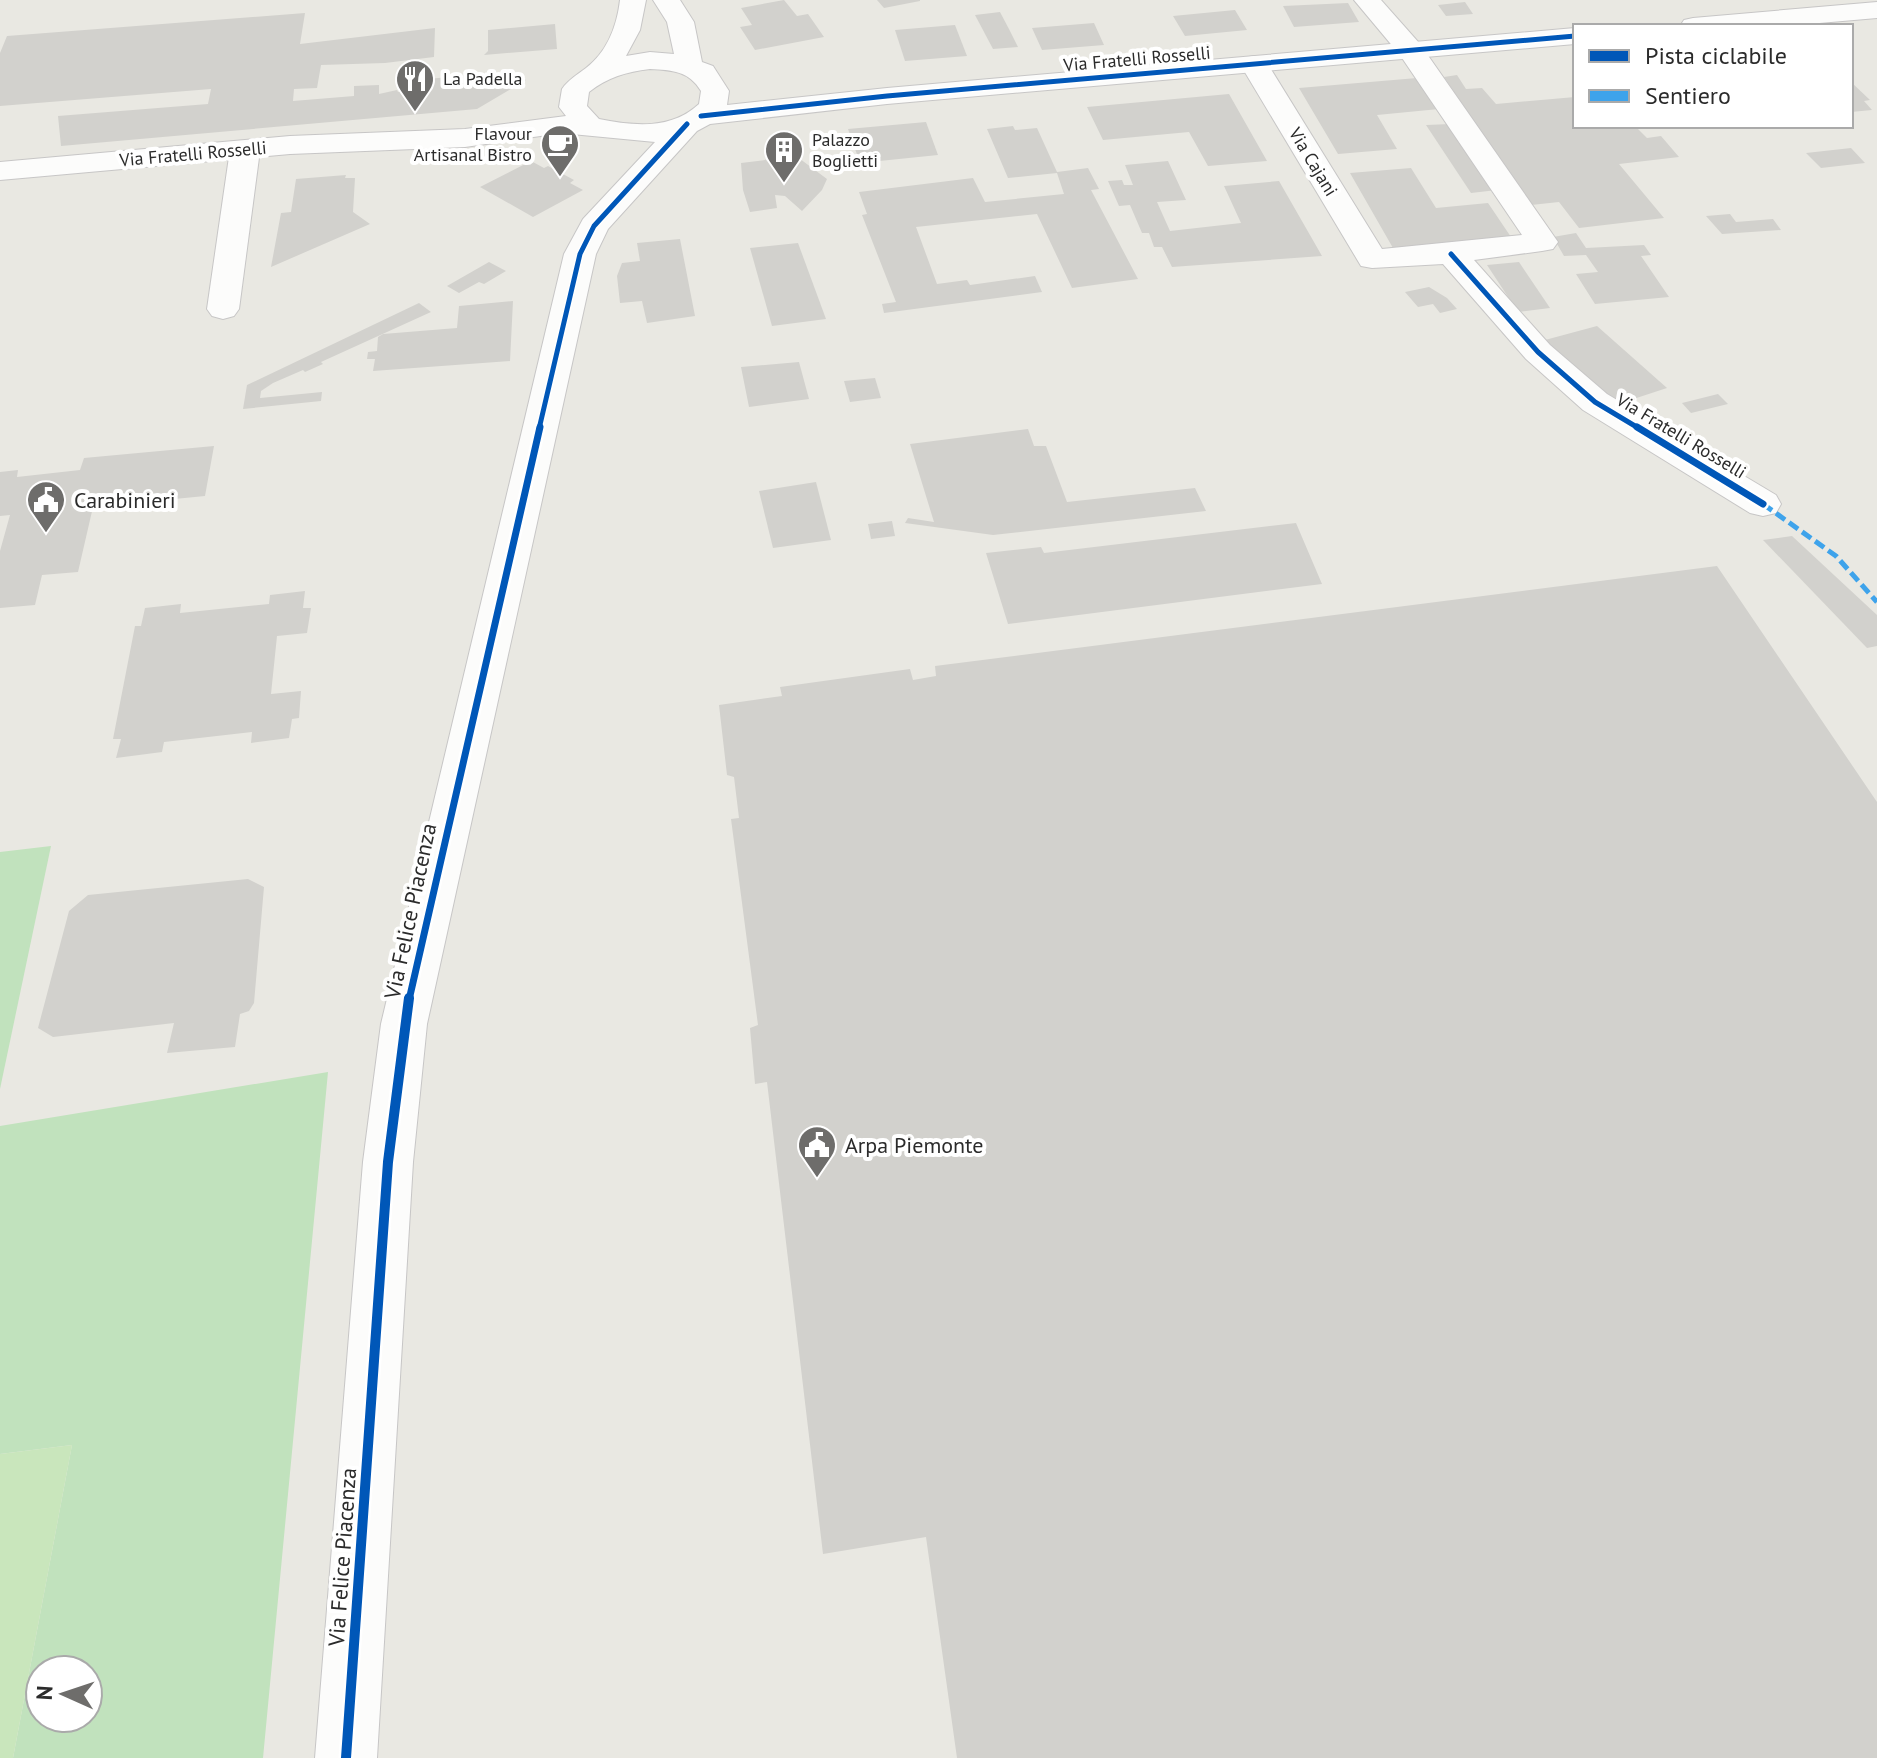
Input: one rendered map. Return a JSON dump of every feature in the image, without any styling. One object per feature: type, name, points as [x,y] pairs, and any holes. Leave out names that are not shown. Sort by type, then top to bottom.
[{"type":"street","points":[[601,129],[577,117],[571,106],[572,94],[620,48],[630,30],[633,0]]},
{"type":"street","points":[[666,0],[674,7],[699,73],[715,88],[716,98],[694,120]]},
{"type":"street","points":[[1367,0],[1410,50],[1542,242],[1451,254]]},
{"type":"street","points":[[1716,24],[1877,10]]},
{"type":"street","name":"Via Fratelli Rosselli","points":[[0,171],[387,139],[467,138],[546,126],[651,133],[694,120],[887,96],[1573,36]]},
{"type":"street","name":"Via Fratelli Rosselli","points":[[387,139],[546,97],[589,77],[644,61],[748,83],[887,96]]},
{"type":"street","name":"Via Cajani","points":[[1254,64],[1372,259],[1451,254]]},
{"type":"street","name":"Via Felice Piacenza","points":[[346,1758],[388,1162],[404,1024],[452,799],[580,254],[594,226],[694,120]]},
{"type":"street","name":"Via Felice Piacenza","points":[[594,226],[595,207],[611,178],[620,150],[601,129]]},
{"type":"street","points":[[223,309],[245,150]]},
{"type":"street","name":"Via Fratelli Rosselli","points":[[1451,254],[1538,352],[1595,402],[1763,504]]},
{"type":"green space","points":[[51,846],[0,1089],[0,852]]},
{"type":"green space","points":[[328,1072],[263,1758],[13,1758],[24,1700],[24,1734],[104,1734],[104,1654],[33,1654],[72,1445],[0,1454],[0,1126]]},
{"type":"green space","points":[[72,1445],[33,1654],[24,1654],[24,1700],[13,1758],[0,1758],[0,1454]]},
{"type":"building","points":[[784,0],[797,16],[808,14],[824,37],[755,50],[740,27],[752,25],[741,8]]},
{"type":"building","points":[[877,0],[920,0],[920,1],[884,8]]},
{"type":"building","points":[[1465,2],[1473,14],[1446,16],[1438,5]]},
{"type":"building","points":[[1348,3],[1359,22],[1294,27],[1283,6]]},
{"type":"building","points":[[1235,10],[1247,30],[1185,36],[1173,16]]},
{"type":"building","points":[[1000,12],[1018,47],[993,49],[975,15]]},
{"type":"building","points":[[305,13],[300,44],[435,28],[434,57],[385,63],[321,65],[317,88],[294,89],[293,101],[354,96],[354,86],[379,85],[379,94],[397,90],[418,91],[419,80],[486,73],[503,72],[526,80],[477,109],[61,146],[58,116],[208,104],[211,89],[0,106],[0,53],[7,36]]},
{"type":"building","points":[[1094,23],[1104,45],[1042,50],[1032,28]]},
{"type":"building","points":[[555,24],[557,49],[484,55],[488,51],[488,30]]},
{"type":"building","points":[[955,25],[967,56],[905,61],[895,30]]},
{"type":"building","points":[[1457,75],[1466,89],[1482,88],[1496,104],[1573,97],[1573,128],[1637,128],[1647,138],[1661,136],[1679,157],[1619,164],[1664,218],[1579,228],[1559,202],[1531,205],[1444,77]]},
{"type":"building","points":[[1417,78],[1439,109],[1377,115],[1397,149],[1338,154],[1299,88]]},
{"type":"building","points":[[1853,84],[1870,100],[1864,101],[1872,110],[1853,112]]},
{"type":"building","points":[[1229,94],[1267,161],[1208,166],[1189,132],[1103,140],[1087,107]]},
{"type":"building","points":[[926,122],[938,155],[860,163],[848,129]]},
{"type":"building","points":[[1451,124],[1497,190],[1471,193],[1426,125]]},
{"type":"building","points":[[1013,126],[1015,130],[1037,128],[1057,172],[1088,168],[1099,189],[1091,190],[1138,279],[1072,288],[1037,214],[916,227],[937,284],[967,280],[970,285],[1035,276],[1042,292],[884,313],[882,304],[896,302],[862,215],[867,214],[859,192],[973,178],[985,202],[1064,194],[1057,173],[1008,178],[987,129]]},
{"type":"building","points":[[1851,148],[1865,163],[1821,168],[1806,153]]},
{"type":"building","name":"Palazzo Boglietti","points":[[792,153],[827,179],[822,190],[802,211],[785,196],[775,195],[777,208],[750,212],[743,190],[741,163],[765,160],[771,154]]},
{"type":"building","points":[[531,161],[574,180],[570,183],[583,190],[533,217],[480,187]]},
{"type":"building","points":[[1168,161],[1186,200],[1157,202],[1170,231],[1241,223],[1224,186],[1279,181],[1322,256],[1172,267],[1162,247],[1154,247],[1149,233],[1142,233],[1130,205],[1119,206],[1108,181],[1122,180],[1124,185],[1133,185],[1125,165]]},
{"type":"building","points":[[1411,168],[1436,208],[1488,203],[1511,237],[1393,248],[1350,173]]},
{"type":"building","points":[[346,175],[345,178],[355,178],[353,212],[370,224],[271,267],[281,213],[291,212],[296,179]]},
{"type":"building","points":[[1730,214],[1736,222],[1773,219],[1781,230],[1722,234],[1706,216]]},
{"type":"building","points":[[1576,233],[1586,248],[1644,245],[1651,255],[1641,256],[1669,297],[1595,304],[1576,274],[1598,272],[1586,255],[1564,256],[1553,237]]},
{"type":"building","points":[[680,239],[695,316],[647,323],[642,301],[620,303],[617,276],[622,263],[640,261],[637,243]]},
{"type":"building","points":[[798,243],[826,319],[772,326],[750,248]]},
{"type":"building","points":[[489,262],[506,271],[484,284],[479,282],[459,293],[447,286]]},
{"type":"building","points":[[1519,262],[1550,308],[1518,312],[1487,265]]},
{"type":"building","points":[[1429,287],[1447,298],[1457,309],[1440,313],[1433,304],[1418,307],[1405,292]]},
{"type":"building","points":[[513,301],[510,361],[373,371],[375,359],[367,359],[368,352],[377,351],[378,337],[383,334],[457,328],[459,306]]},
{"type":"building","points":[[419,303],[431,312],[321,362],[323,364],[273,383],[261,391],[260,398],[322,392],[321,401],[243,409],[247,385]]},
{"type":"building","points":[[1597,326],[1667,388],[1612,406],[1545,340]]},
{"type":"building","points":[[799,362],[809,399],[749,407],[741,367]]},
{"type":"building","points":[[875,378],[881,398],[850,402],[844,381]]},
{"type":"building","points":[[1718,394],[1728,404],[1691,413],[1682,403]]},
{"type":"building","points":[[1028,429],[1034,446],[1046,446],[1067,502],[1195,488],[1206,511],[993,535],[905,523],[908,518],[934,522],[910,444]]},
{"type":"building","name":"Carabinieri","points":[[214,446],[205,496],[93,507],[78,572],[42,575],[35,605],[0,608],[0,551],[10,515],[0,516],[0,472],[18,470],[17,477],[80,470],[84,458]]},
{"type":"building","points":[[816,482],[831,540],[773,548],[759,491]]},
{"type":"building","points":[[892,521],[895,536],[871,539],[868,524]]},
{"type":"building","points":[[1296,523],[1322,584],[1008,624],[986,553],[1041,547],[1044,553]]},
{"type":"building","points":[[1792,536],[1877,615],[1877,646],[1867,648],[1763,540]]},
{"type":"building","points":[[1717,566],[1877,802],[1877,1758],[957,1758],[926,1537],[823,1554],[767,1082],[755,1084],[750,1028],[758,1025],[731,819],[739,818],[734,777],[727,775],[719,705],[782,696],[780,687],[910,669],[913,680],[936,676],[935,666]]},
{"type":"building","points":[[305,591],[303,608],[311,608],[307,633],[277,636],[271,694],[301,691],[299,718],[292,719],[289,738],[251,743],[252,732],[164,742],[162,752],[116,758],[121,739],[113,739],[135,626],[141,626],[145,608],[181,604],[180,613],[269,604],[270,595]]},
{"type":"building","points":[[248,879],[264,887],[254,1003],[249,1011],[240,1014],[235,1047],[167,1053],[174,1023],[53,1037],[38,1028],[69,911],[88,895]]},
{"type":"marked path","points":[[1763,504],[1836,556],[1877,602]]},
{"type":"cycle path","points":[[701,116],[887,96],[1573,36]]},
{"type":"cycle path","points":[[346,1758],[388,1162],[404,1024],[424,928],[580,254],[594,226],[687,124]]},
{"type":"cycle path","points":[[1451,254],[1538,352],[1595,402],[1763,504]]},
{"type":"place","name":"La Padella","points":[[415,113]]},
{"type":"place","name":"Flavour Artisanal Bistro","points":[[560,178]]},
{"type":"place","name":"Palazzo Boglietti","points":[[784,184]]},
{"type":"place","name":"Carabinieri","points":[[46,534]]},
{"type":"place","name":"Arpa Piemonte","points":[[817,1179]]}]
